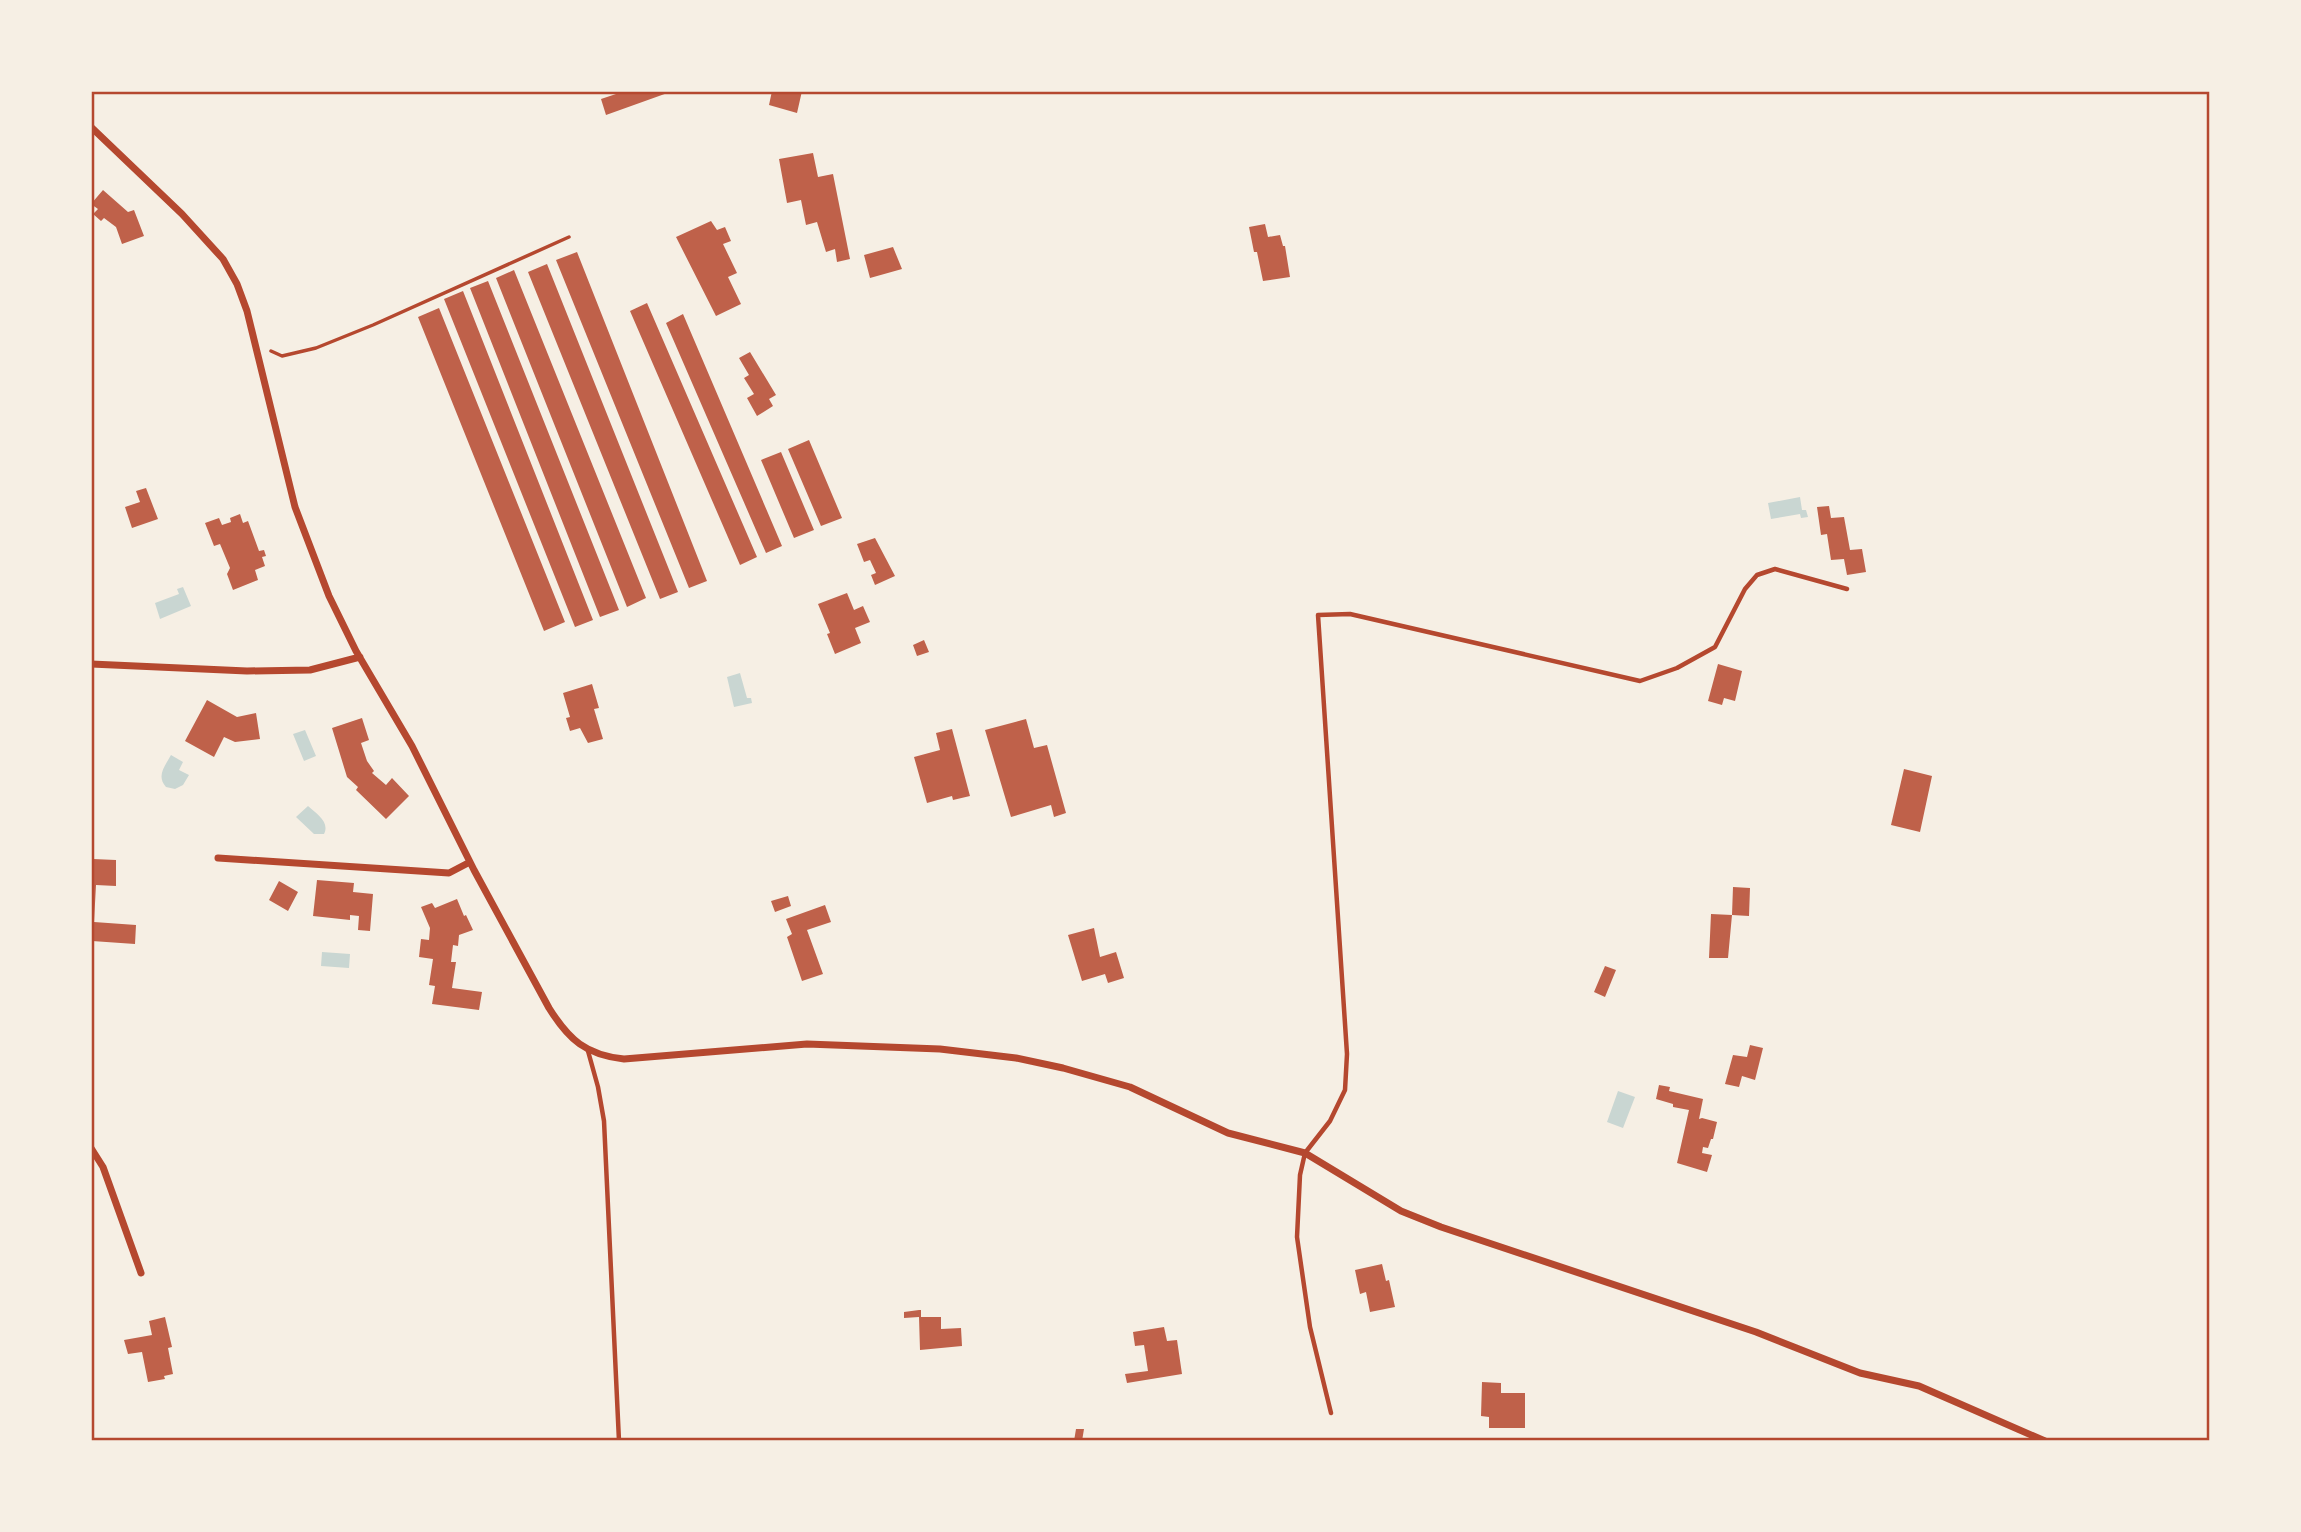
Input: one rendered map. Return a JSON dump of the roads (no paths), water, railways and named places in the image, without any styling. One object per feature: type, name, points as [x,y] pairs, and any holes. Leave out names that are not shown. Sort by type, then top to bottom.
[{"type":"street","points":[[91,127],[182,214],[223,259],[237,284],[247,311],[295,507],[329,596],[360,657],[412,746],[470,863],[560,1026],[588,1051],[604,1057],[624,1059],[807,1044],[940,1049],[1016,1058],[1063,1068],[1130,1087],[1228,1133],[1306,1153],[1411,1215],[1756,1332],[1860,1373],[1919,1386],[2045,1441]]},
{"type":"street","points":[[91,664],[247,671],[310,670],[360,657]]},
{"type":"street","points":[[218,858],[449,873],[470,863]]},
{"type":"street","points":[[91,1148],[103,1167],[141,1273]]},
{"type":"lane","points":[[1331,1413],[1310,1327],[1297,1237],[1300,1175],[1306,1153],[1330,1121],[1345,1090],[1348,1055],[1318,615],[1350,614],[1640,681],[1677,668],[1715,648],[1745,589],[1756,575],[1775,569],[1847,589]]},
{"type":"lane","points":[[588,1051],[604,1121],[619,1441]]}]
